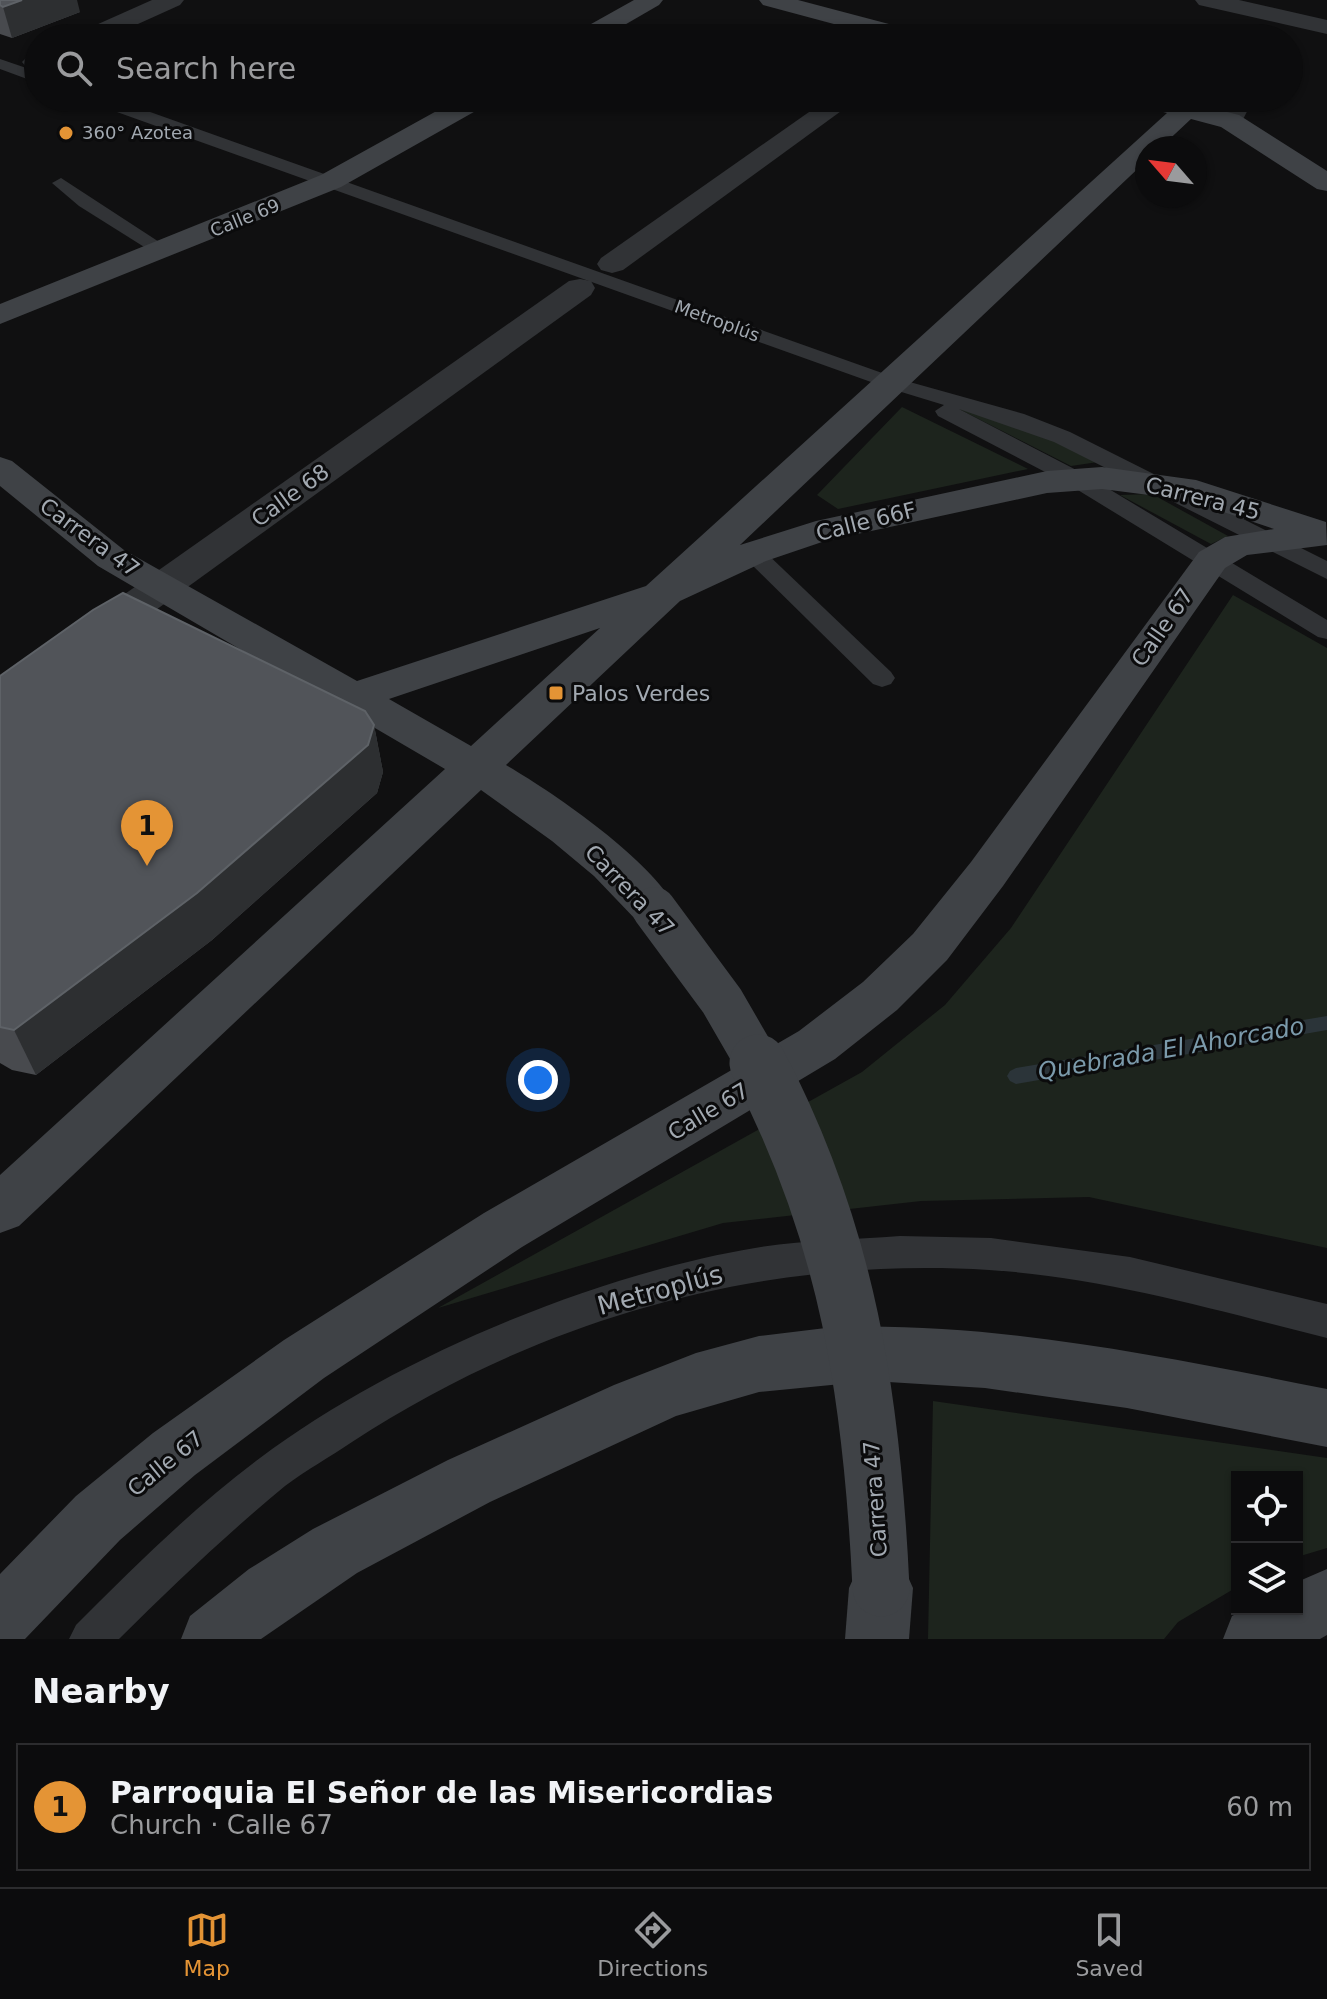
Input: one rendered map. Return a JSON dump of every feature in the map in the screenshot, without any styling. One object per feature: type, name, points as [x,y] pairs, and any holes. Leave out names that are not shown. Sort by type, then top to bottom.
[{"type":"street","points":[[118,24],[172,0]]},
{"type":"street","points":[[609,24],[651,0]]},
{"type":"street","points":[[771,0],[861,24]]},
{"type":"street","points":[[1207,0],[1327,29]]},
{"type":"street","points":[[1303,39],[1327,29]]},
{"type":"street","name":"Calle 69","points":[[0,315],[331,181],[454,112]]},
{"type":"street","points":[[612,264],[826,112]]},
{"type":"street","points":[[0,1209],[1183,112]]},
{"type":"street","points":[[1238,112],[1327,183]]},
{"type":"street","name":"Calle 68","points":[[0,702],[580,288]]},
{"type":"street","name":"Carrera 47","points":[[0,468],[86,539],[160,587],[477,768],[568,829],[610,864],[654,909],[699,967],[741,1031],[778,1102],[811,1181],[840,1269],[861,1366],[875,1471],[879,1613]]},
{"type":"street","name":"Carrera 45","points":[[1076,479],[1155,483],[1196,491],[1327,534]]},
{"type":"street","name":"Calle 66F","points":[[666,593],[753,553],[870,518],[997,491],[1076,479]]},
{"type":"street","name":"Calle 67","points":[[0,1619],[120,1500],[174,1454],[304,1359],[503,1230],[817,1045],[880,996],[930,947],[987,874],[1212,560],[1238,545],[1327,534]]},
{"type":"street","points":[[352,697],[666,593]]},
{"type":"street","points":[[213,1639],[257,1601],[318,1561],[395,1518],[499,1466],[667,1390],[759,1364],[828,1354],[975,1358],[1167,1386],[1327,1418]]},
{"type":"street","points":[[1255,1639],[1327,1601]]},
{"type":"lane","points":[[0,64],[24,65]]},
{"type":"lane","name":"Metroplús","points":[[135,112],[892,383],[1016,419],[1062,437],[1327,571]]},
{"type":"lane","points":[[61,183],[99,213],[137,230],[164,251]]},
{"type":"lane","points":[[892,383],[1076,479],[1327,631]]},
{"type":"lane","points":[[753,553],[882,678]]},
{"type":"lane","name":"Metroplús","points":[[90,1639],[157,1572],[274,1471],[378,1404],[451,1366],[555,1320],[658,1286],[756,1264],[900,1252],[991,1254],[1130,1273],[1327,1321]]},
{"type":"shaded area","points":[[953,406],[1055,441],[1098,462],[1071,466]]},
{"type":"shaded area","points":[[902,407],[1028,469],[838,509],[817,495]]},
{"type":"shaded area","points":[[1152,494],[1228,536],[1211,544],[1120,495]]},
{"type":"shaded area","points":[[1233,595],[1327,648],[1327,1248],[1089,1197],[921,1201],[723,1223],[438,1308],[862,1072],[945,1005],[1011,928]]},
{"type":"shaded area","points":[[933,1401],[1327,1458],[1327,1548],[1303,1555],[1303,1471],[1231,1471],[1231,1591],[1178,1622],[1164,1639],[928,1639]]},
{"type":"building","points":[[0,0],[22,0],[3,7]]},
{"type":"building","points":[[123,593],[365,711],[374,725],[368,745],[197,893],[14,1030],[0,1027],[0,676],[93,610]]},
{"type":"waterway","name":"Quebrada El Ahorcado","points":[[1016,1076],[1327,1023]]},
{"type":"place","name":"360° Azotea","points":[[66,133]]},
{"type":"place","name":"Palos Verdes","points":[[556,693]]},
{"type":"place","name":"Parroquia El Señor de las Misericordias","points":[[147,866]]}]
